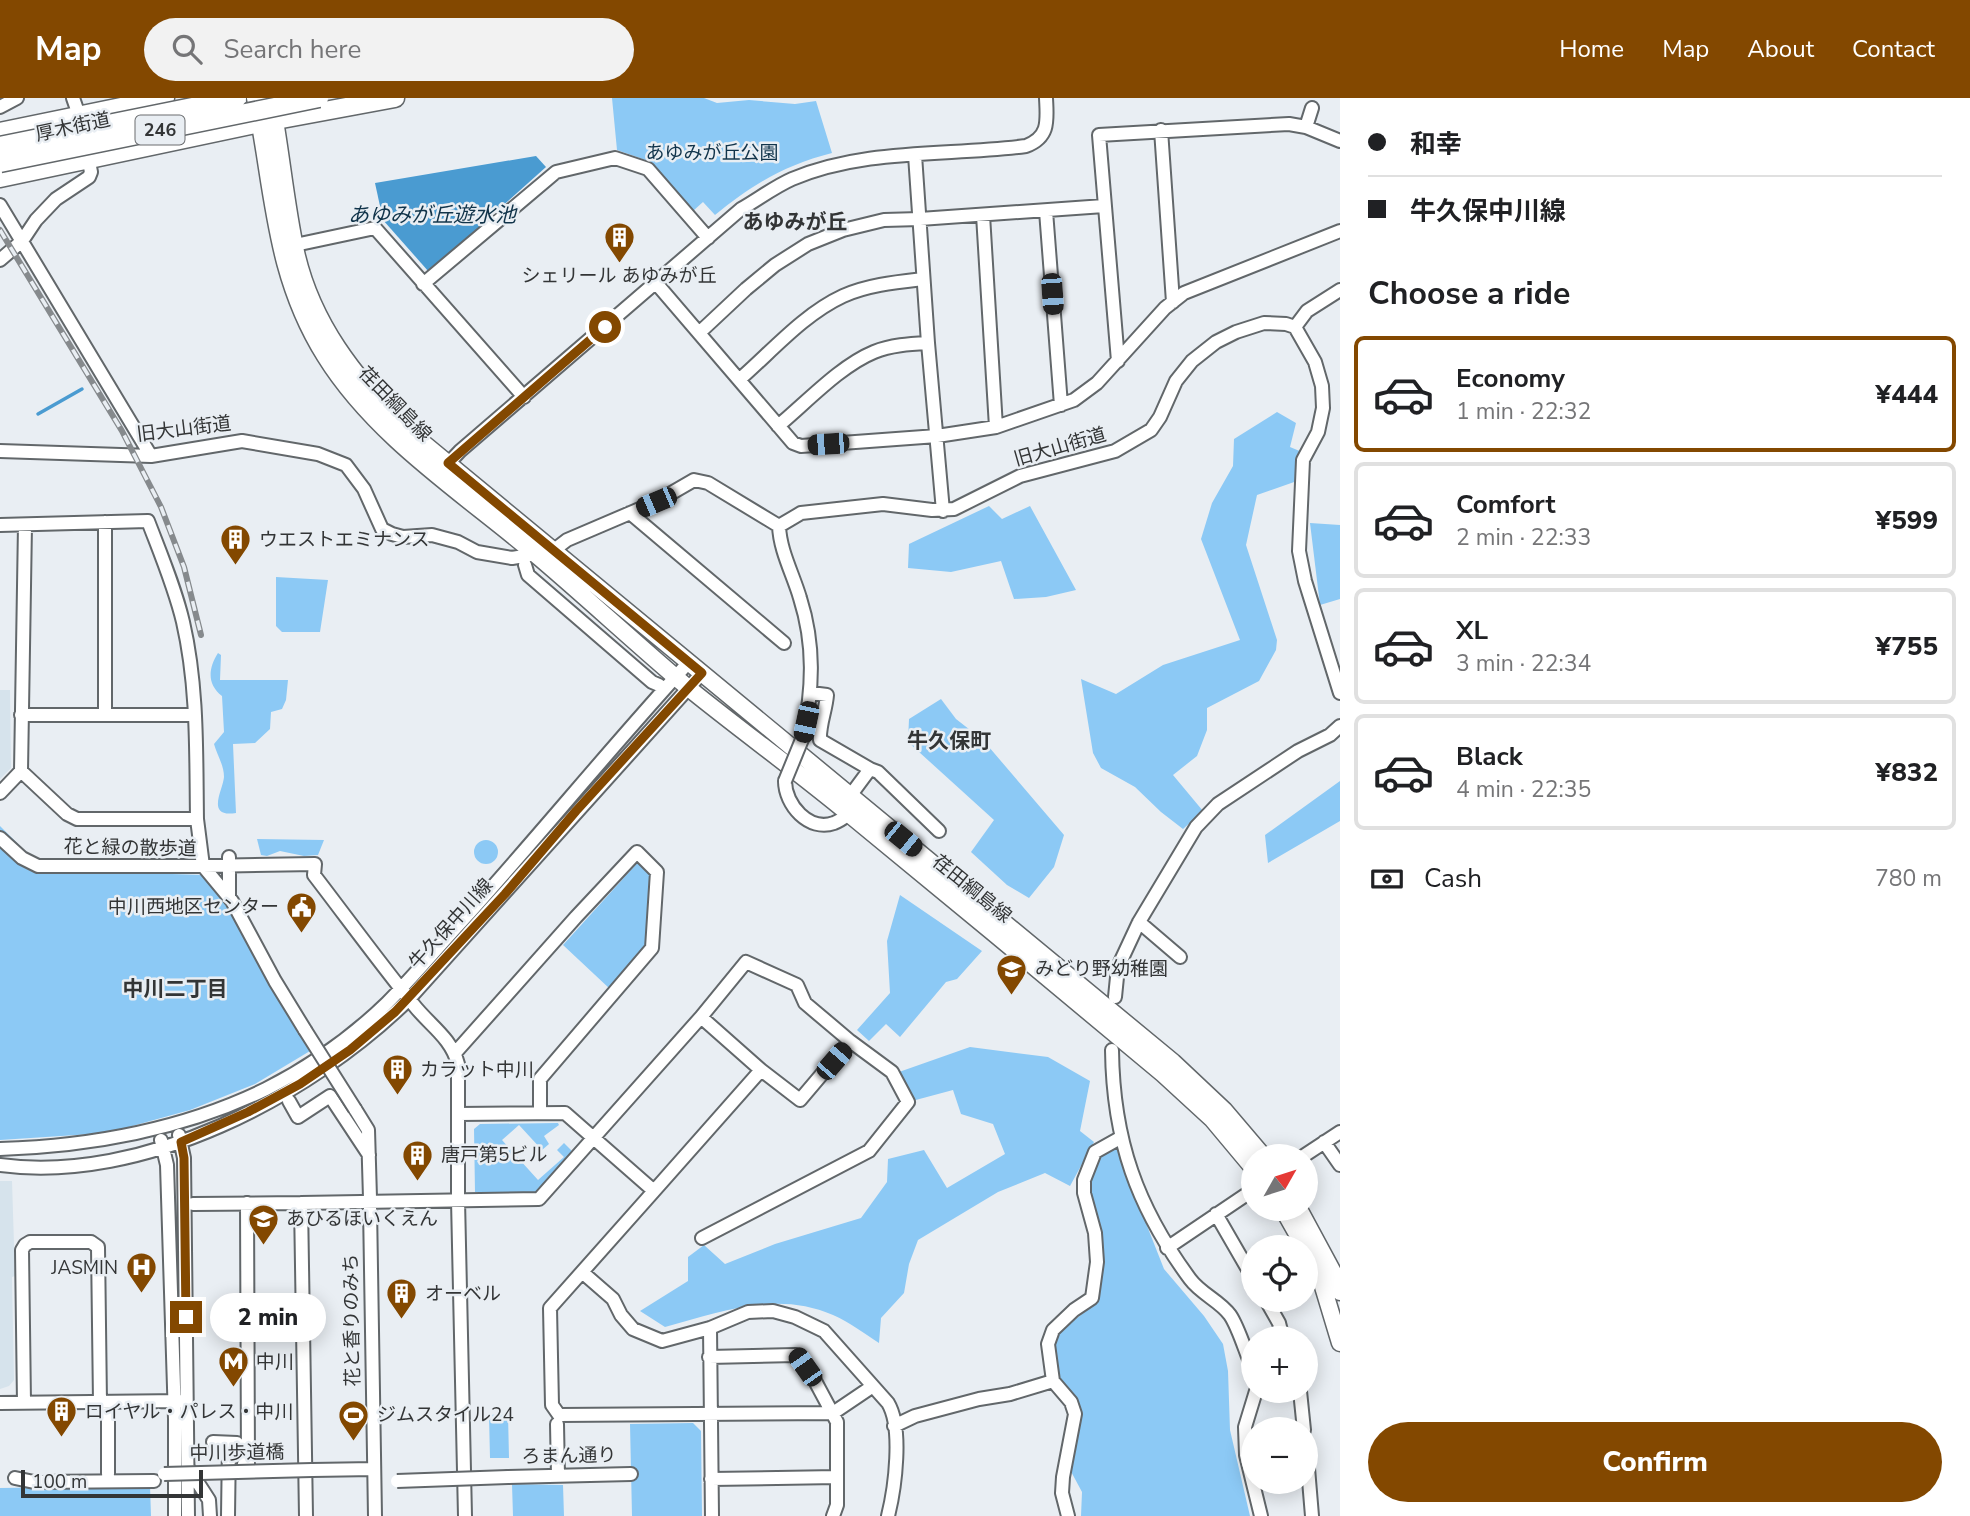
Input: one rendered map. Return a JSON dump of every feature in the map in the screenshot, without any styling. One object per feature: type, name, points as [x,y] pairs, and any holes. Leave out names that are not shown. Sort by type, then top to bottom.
[{"type":"highway","name":"246","points":[[0,132],[165,98]]},
{"type":"highway","name":"厚木街道","points":[[0,146],[237,98]]},
{"type":"highway","name":"厚木街道","points":[[0,163],[319,98]]},
{"type":"highway","name":"246","points":[[0,178],[395,98]]},
{"type":"main road","name":"荏田綱島線","points":[[255,98],[268,122]]},
{"type":"main road","name":"荏田綱島線","points":[[271,98],[268,122],[287,244],[331,352],[531,559],[849,814],[1163,1074],[1212,1119],[1241,1154]]},
{"type":"main road","name":"荏田綱島線","points":[[443,469],[554,550],[1173,1062],[1224,1110],[1253,1144]]},
{"type":"main road","points":[[1306,1222],[1333,1272],[1340,1292]]},
{"type":"main road","points":[[1318,1274],[1340,1343]]},
{"type":"street","points":[[0,107],[17,98]]},
{"type":"street","points":[[0,260],[22,241],[36,220],[57,200],[89,177],[89,159],[73,98]]},
{"type":"street","points":[[443,469],[741,209],[791,179],[846,163],[998,150],[1037,142],[1046,125],[1046,98]]},
{"type":"street","points":[[1307,127],[1312,108]]},
{"type":"street","points":[[1118,360],[1099,135],[1289,124],[1307,127],[1340,141]]},
{"type":"street","points":[[1161,130],[1173,302]]},
{"type":"street","points":[[915,155],[943,511]]},
{"type":"street","points":[[424,284],[556,172],[615,158],[648,169],[708,238]]},
{"type":"street","points":[[0,205],[151,456]]},
{"type":"street","points":[[699,333],[775,265],[808,244],[843,230],[884,220],[1104,206]]},
{"type":"street","points":[[1046,211],[1060,405]]},
{"type":"street","points":[[983,215],[996,427]]},
{"type":"street","points":[[287,244],[375,228],[524,397]]},
{"type":"street","points":[[656,283],[793,443],[800,446],[937,436],[996,427],[1060,405],[1089,391],[1184,293],[1340,232]]},
{"type":"street","points":[[740,379],[821,308],[845,295],[869,288],[923,279]]},
{"type":"street","points":[[1340,289],[1307,311],[1295,327],[1315,362],[1322,386],[1323,408],[1318,432],[1303,460],[1299,551],[1305,581],[1340,693]]},
{"type":"street","name":"旧大山街道","points":[[779,526],[801,513],[883,504],[943,511],[965,506],[1020,476],[1115,451],[1151,430],[1176,381],[1192,361],[1216,342],[1264,323],[1295,327]]},
{"type":"street","points":[[778,426],[856,360],[887,348],[928,343]]},
{"type":"street","name":"旧大山街道","points":[[0,451],[151,456],[242,441],[318,454],[346,465],[363,489],[382,528],[392,534],[403,537],[432,535],[458,542],[477,552],[531,559]]},
{"type":"street","points":[[554,550],[566,541],[656,502],[694,480],[708,483],[779,526],[779,538],[801,601],[811,693],[803,737],[785,782],[785,794],[801,815],[816,824],[834,823],[849,814]]},
{"type":"street","points":[[630,513],[784,643]]},
{"type":"street","points":[[104,522],[105,715]]},
{"type":"street","points":[[0,525],[148,522],[168,571],[183,623],[192,679],[197,819],[203,866],[229,861],[315,864],[314,875],[405,994],[445,1037],[455,1053],[458,1064],[458,1200],[466,1516]]},
{"type":"street","points":[[0,793],[21,771],[25,525]]},
{"type":"street","points":[[531,559],[528,575],[652,682],[659,685]]},
{"type":"street","name":"牛久保中川線","points":[[0,1149],[103,1142],[158,1130],[241,1100],[293,1074],[405,994],[689,662]]},
{"type":"street","name":"牛久保中川線","points":[[0,1165],[51,1167],[99,1162],[163,1148],[238,1117],[300,1084],[350,1050],[702,673]]},
{"type":"street","points":[[811,693],[827,695],[819,730],[820,740],[877,772],[939,831]]},
{"type":"street","points":[[21,715],[195,715]]},
{"type":"street","points":[[1115,997],[1118,967],[1139,922],[1196,827],[1218,804],[1340,726]]},
{"type":"street","points":[[850,796],[870,769]]},
{"type":"street","points":[[21,771],[67,814],[77,819],[197,819]]},
{"type":"street","name":"花と緑の散歩道","points":[[0,838],[22,859],[38,866],[203,866],[229,897],[275,981],[355,1109]]},
{"type":"street","points":[[455,1053],[638,852],[657,872],[652,948],[540,1079],[540,1113]]},
{"type":"street","points":[[229,861],[229,897]]},
{"type":"street","points":[[1139,922],[1180,957]]},
{"type":"street","points":[[193,1204],[539,1199],[701,1017],[746,962],[797,985],[805,1003],[892,1072],[908,1102],[869,1151],[702,1238]]},
{"type":"street","points":[[701,1017],[800,1100],[850,1041]]},
{"type":"street","points":[[1112,1050],[1120,1138],[1131,1174],[1167,1248],[1195,1287],[1230,1314],[1241,1340]]},
{"type":"street","points":[[761,1070],[550,1308],[552,1405],[556,1412],[564,1417],[833,1413],[873,1386]]},
{"type":"street","points":[[289,1101],[298,1117],[330,1096],[369,1155]]},
{"type":"street","name":"花と香りのみち","points":[[355,1109],[368,1130],[375,1516]]},
{"type":"street","points":[[458,1114],[565,1113],[654,1191]]},
{"type":"street","points":[[175,1125],[184,1158],[181,1401],[175,1516]]},
{"type":"street","points":[[158,1130],[167,1165],[181,1401],[189,1469],[188,1516]]},
{"type":"street","points":[[1318,1146],[1340,1132]]},
{"type":"street","points":[[1068,1516],[1062,1493],[1063,1477],[1075,1414],[1071,1402],[1053,1381],[1048,1344],[1053,1330],[1092,1298],[1097,1262],[1095,1233],[1084,1193],[1084,1180],[1095,1152],[1120,1138]]},
{"type":"street","points":[[1324,1142],[1340,1165]]},
{"type":"street","points":[[1167,1248],[1241,1198]]},
{"type":"street","points":[[247,1203],[247,1466],[267,1465]]},
{"type":"street","points":[[301,1203],[306,1516]]},
{"type":"street","points":[[1216,1214],[1241,1257]]},
{"type":"street","points":[[24,1403],[24,1245],[30,1242],[91,1242],[98,1247],[108,1474]]},
{"type":"street","points":[[582,1272],[613,1299],[621,1315],[633,1329],[662,1341],[710,1328],[748,1312],[773,1311],[795,1317],[824,1331],[895,1415],[896,1470],[888,1516]]},
{"type":"street","points":[[710,1328],[712,1516]]},
{"type":"street","points":[[709,1357],[796,1355],[836,1422],[837,1506],[833,1516]]},
{"type":"street","points":[[894,1426],[915,1416],[1053,1381]]},
{"type":"street","points":[[0,1403],[181,1401]]},
{"type":"street","points":[[1252,1403],[1245,1427],[1246,1455],[1261,1516]]},
{"type":"street","points":[[557,1424],[558,1476]]},
{"type":"street","points":[[213,1442],[229,1443],[248,1438]]},
{"type":"street","points":[[228,1516],[229,1443]]},
{"type":"street","points":[[189,1469],[209,1500],[210,1516]]},
{"type":"street","name":"中川歩道橋","points":[[15,1478],[34,1482],[354,1470],[393,1479]]},
{"type":"street","points":[[0,1478],[35,1474],[122,1474]]},
{"type":"street","name":"ろまん通り","points":[[393,1479],[631,1474]]},
{"type":"street","points":[[711,1479],[837,1477]]},
{"type":"street","points":[[1310,1494],[1312,1516]]},
{"type":"shaded area","points":[[0,690],[10,690],[11,768],[0,779]]},
{"type":"shaded area","points":[[0,1181],[12,1181],[15,1276],[12,1277],[14,1380],[9,1386],[0,1389]]},
{"type":"green space","name":"あゆみが丘公園","points":[[612,98],[704,98],[717,103],[749,100],[795,104],[816,101],[832,153],[799,163],[770,177],[715,215],[703,202],[693,211],[651,162],[617,150]]},
{"type":"green space","points":[[1277,412],[1296,423],[1290,447],[1302,452],[1297,481],[1257,495],[1246,545],[1277,640],[1276,650],[1259,681],[1207,708],[1207,730],[1197,756],[1173,775],[1203,811],[1183,829],[1135,787],[1101,768],[1093,753],[1081,679],[1116,694],[1163,665],[1240,640],[1201,539],[1212,503],[1233,466],[1234,439]]},
{"type":"green space","points":[[989,506],[1002,519],[1030,506],[1076,590],[1046,597],[1014,599],[1001,561],[951,572],[908,568],[909,544]]},
{"type":"green space","points":[[1310,523],[1340,525],[1340,599],[1320,605]]},
{"type":"green space","points":[[276,577],[328,580],[320,632],[282,632],[276,626]]},
{"type":"green space","points":[[218,653],[221,655],[220,680],[288,680],[286,700],[282,709],[271,712],[270,729],[255,743],[233,744],[236,813],[221,811],[218,807],[224,777],[214,744],[224,732],[222,696],[214,686],[211,670]]},
{"type":"green space","points":[[941,699],[956,719],[983,740],[1064,835],[1054,867],[1029,898],[1007,885],[971,852],[994,820],[908,742],[909,719]]},
{"type":"green space","points":[[1340,781],[1340,821],[1268,863],[1265,835]]},
{"type":"green space","points":[[0,826],[44,870],[204,875],[231,905],[310,1051],[255,1084],[190,1110],[107,1133],[0,1140]]},
{"type":"green space","points":[[257,839],[324,840],[318,855],[304,856],[280,851],[267,856],[261,855]]},
{"type":"green space","points":[[486,840],[494,844],[498,852],[494,860],[486,864],[478,860],[474,852],[478,844]]},
{"type":"green space","points":[[640,860],[651,871],[648,946],[610,989],[563,945]]},
{"type":"green space","points":[[900,895],[982,951],[957,979],[946,982],[900,1037],[886,1024],[869,1041],[857,1030],[890,993],[887,941]]},
{"type":"green space","points":[[970,1047],[1048,1057],[1090,1081],[1080,1131],[1094,1142],[1070,1186],[1045,1173],[998,1192],[918,1240],[909,1264],[904,1293],[881,1318],[879,1343],[833,1315],[791,1304],[749,1306],[665,1327],[640,1311],[688,1281],[688,1257],[704,1245],[725,1264],[775,1244],[861,1218],[887,1182],[888,1159],[924,1150],[947,1188],[1005,1154],[993,1124],[961,1114],[953,1090],[912,1101],[899,1072]]},
{"type":"green space","points":[[480,1124],[559,1125],[544,1136],[549,1144],[542,1150],[519,1125],[502,1140],[538,1180],[564,1157],[557,1150],[564,1143],[574,1153],[544,1188],[533,1194],[475,1192],[474,1129]]},
{"type":"green space","points":[[1116,1147],[1164,1269],[1204,1316],[1223,1344],[1228,1371],[1230,1430],[1241,1477],[1241,1494],[1245,1494],[1250,1516],[1081,1516],[1082,1492],[1067,1464],[1069,1394],[1057,1378],[1054,1348],[1060,1331],[1090,1308],[1103,1273],[1088,1177],[1096,1154]]},
{"type":"green space","points":[[508,1414],[509,1458],[490,1458],[489,1415]]},
{"type":"green space","points":[[693,1423],[701,1431],[702,1516],[632,1516],[630,1424]]},
{"type":"green space","points":[[512,1484],[563,1485],[564,1516],[513,1516]]},
{"type":"green space","points":[[150,1486],[151,1516],[0,1516],[0,1488]]},
{"type":"water","name":"あゆみが丘遊水池","points":[[536,156],[546,167],[429,272],[383,220],[375,183]]},
{"type":"waterway","points":[[38,414],[82,389]]},
{"type":"railway","points":[[0,230],[122,431],[161,507],[184,567],[201,635]]},
{"type":"place","name":"シェリール あゆみが丘","points":[[619,264]]},
{"type":"place","name":"ウエストエミナンス","points":[[236,567]]},
{"type":"place","name":"中川西地区センター","points":[[302,934]]},
{"type":"place","name":"みどり野幼稚園","points":[[1012,996]]},
{"type":"place","name":"カラット中川","points":[[397,1097]]},
{"type":"place","name":"唐戸第5ビル","points":[[418,1182]]},
{"type":"place","name":"あひるほいくえん","points":[[263,1246]]},
{"type":"place","name":"JASMIN","points":[[141,1295]]},
{"type":"place","name":"オーベル","points":[[402,1321]]},
{"type":"place","name":"中川","points":[[233,1389]]},
{"type":"place","name":"ロイヤル・パレス・中川","points":[[62,1439]]},
{"type":"place","name":"ジムスタイル24","points":[[354,1442]]},
{"type":"district","name":"あゆみが丘","points":[[795,222]]},
{"type":"district","name":"牛久保町","points":[[949,741]]},
{"type":"district","name":"中川二丁目","points":[[175,989]]},
{"type":"route","points":[[186,1317],[184,1158],[181,1142],[275,1099],[326,1068],[373,1032],[421,986],[702,673],[448,463],[605,327]]}]
